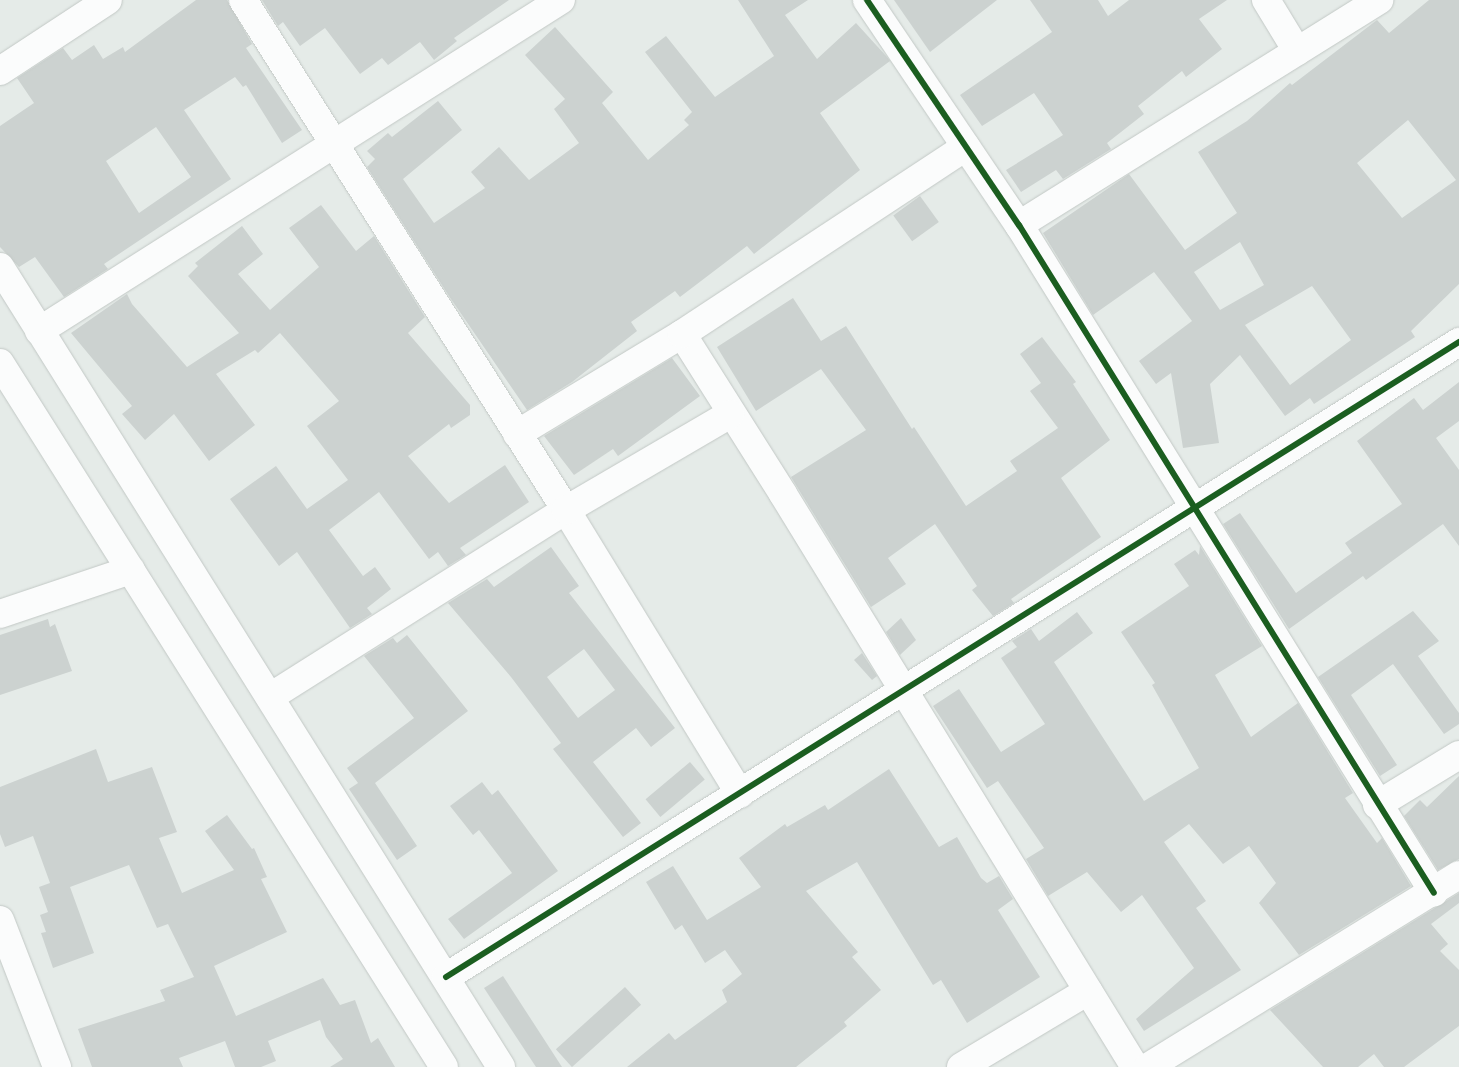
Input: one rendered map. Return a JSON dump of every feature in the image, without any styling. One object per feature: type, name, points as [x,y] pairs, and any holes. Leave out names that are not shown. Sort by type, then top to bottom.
[{"type":"street","points":[[0,71],[108,0]]},
{"type":"street","points":[[243,0],[566,510],[740,794]]},
{"type":"street","points":[[39,331],[562,0]]},
{"type":"street","points":[[867,0],[1019,226],[1197,508],[1377,805],[1434,893]]},
{"type":"street","points":[[1266,0],[1297,52]]},
{"type":"street","points":[[1019,226],[1379,0]]},
{"type":"street","points":[[517,434],[682,334],[966,148]]},
{"type":"street","points":[[0,268],[446,977],[500,1067]]},
{"type":"street","points":[[682,334],[730,414],[783,494],[1135,1067]]},
{"type":"street","points":[[446,977],[1459,342]]},
{"type":"street","points":[[0,363],[444,1067]]},
{"type":"street","points":[[270,697],[566,510],[730,414]]},
{"type":"street","points":[[0,614],[130,570]]},
{"type":"street","points":[[1377,805],[1459,755]]},
{"type":"street","points":[[1148,1067],[1434,893],[1459,875]]},
{"type":"street","points":[[0,920],[58,1067]]},
{"type":"street","points":[[961,1067],[1088,991]]},
{"type":"building","points":[[196,0],[227,0],[252,44],[246,48],[302,130],[282,143],[246,85],[243,87],[235,77],[184,110],[231,179],[104,264],[108,269],[64,297],[35,257],[19,267],[0,247],[0,126],[34,103],[17,78],[63,48],[72,60],[94,45],[103,59],[123,47],[125,52]],"holes":[[[156,127],[191,177],[139,213],[106,161]]]},
{"type":"building","points":[[262,0],[509,0],[454,38],[457,41],[434,60],[420,42],[388,65],[382,58],[360,74],[325,28],[300,46],[283,22],[278,26]]},
{"type":"building","points":[[738,0],[808,0],[785,15],[817,59],[856,23],[890,61],[820,113],[860,170],[754,254],[747,246],[680,297],[675,291],[631,322],[637,331],[572,382],[527,410],[449,296],[367,167],[375,159],[367,151],[388,133],[392,137],[438,101],[462,130],[403,179],[434,223],[485,188],[471,172],[499,147],[529,180],[579,143],[554,109],[565,99],[525,55],[555,27],[613,92],[602,103],[648,160],[689,125],[684,120],[692,112],[645,52],[666,36],[715,97],[774,56]]},
{"type":"building","points":[[894,0],[997,0],[930,52]]},
{"type":"building","points":[[1030,0],[1098,0],[1108,16],[1129,0],[1227,0],[1199,19],[1222,49],[1186,77],[1182,71],[1138,106],[1144,114],[1107,143],[1111,149],[1063,179],[1056,170],[1021,192],[1006,170],[1063,135],[1034,93],[982,126],[960,95],[1052,32]]},
{"type":"building","points":[[1429,0],[1459,0],[1459,284],[1411,331],[1415,337],[1314,404],[1310,398],[1285,416],[1240,355],[1210,384],[1219,443],[1183,448],[1171,373],[1156,384],[1139,361],[1192,321],[1154,272],[1093,315],[1043,233],[1129,174],[1185,250],[1237,213],[1198,152],[1247,121],[1290,83],[1292,85],[1377,20],[1389,33]],"holes":[[[1408,120],[1456,180],[1402,218],[1357,163]],[[1240,242],[1264,285],[1220,310],[1194,272]],[[1312,286],[1351,340],[1290,385],[1245,325]]]},
{"type":"building","points":[[920,196],[939,222],[912,241],[893,215]]},
{"type":"building","points":[[321,205],[356,251],[374,236],[425,317],[408,333],[470,405],[470,415],[451,428],[449,424],[408,456],[449,503],[505,465],[529,502],[460,548],[466,555],[448,566],[438,552],[429,559],[379,492],[329,530],[363,576],[375,567],[391,589],[367,608],[372,614],[350,628],[297,552],[279,566],[230,499],[276,466],[307,509],[348,480],[307,426],[339,401],[280,333],[258,353],[255,350],[216,374],[255,425],[209,461],[174,414],[145,440],[122,414],[132,406],[71,333],[127,294],[132,304],[187,367],[239,333],[188,276],[198,266],[195,263],[242,226],[263,254],[238,274],[270,310],[319,267],[289,228]]},
{"type":"building","points":[[793,298],[821,341],[846,326],[912,429],[914,427],[966,506],[1017,471],[1010,461],[1058,428],[1030,391],[1041,383],[1020,354],[1042,337],[1076,382],[1073,384],[1110,440],[1061,478],[1101,537],[1011,599],[1014,603],[993,616],[972,590],[977,586],[935,524],[888,558],[906,584],[871,607],[791,477],[866,430],[821,369],[756,411],[717,347]]},
{"type":"building","points":[[672,358],[700,396],[618,456],[613,449],[574,475],[544,436]]},
{"type":"building","points":[[1459,382],[1459,421],[1436,438],[1459,470],[1459,546],[1443,524],[1366,580],[1363,576],[1289,629],[1223,524],[1240,513],[1296,593],[1352,553],[1345,543],[1402,504],[1357,441],[1414,398],[1423,410]]},
{"type":"building","points":[[1200,546],[1262,646],[1215,675],[1251,737],[1298,703],[1353,793],[1345,798],[1377,843],[1382,838],[1411,886],[1299,955],[1259,903],[1276,883],[1249,846],[1223,864],[1189,824],[1164,842],[1206,901],[1196,908],[1241,970],[1144,1031],[1136,1019],[1194,968],[1142,895],[1121,912],[1087,872],[1048,896],[1026,859],[1044,848],[998,781],[987,788],[933,706],[959,689],[1001,752],[1045,724],[1001,658],[1017,647],[1012,641],[1031,629],[1039,641],[1077,612],[1093,633],[1054,662],[1144,801],[1199,768],[1152,685],[1155,683],[1121,632],[1189,586],[1174,564],[1195,550],[1199,555]]},
{"type":"building","points":[[551,547],[579,586],[569,593],[675,728],[651,747],[636,728],[593,762],[641,823],[623,837],[553,749],[561,743],[511,677],[448,603],[487,579],[494,587]],"holes":[[[584,649],[615,690],[578,718],[547,677]]]},
{"type":"building","points":[[1413,611],[1439,641],[1418,656],[1459,713],[1459,724],[1444,734],[1393,664],[1351,695],[1397,765],[1380,776],[1318,677]]},
{"type":"building","points":[[901,618],[916,640],[900,655],[886,632]]},
{"type":"building","points":[[48,619],[50,627],[55,624],[72,671],[0,695],[0,635]]},
{"type":"building","points":[[407,635],[468,711],[375,783],[417,846],[397,860],[349,789],[358,783],[347,768],[414,718],[364,656],[393,638],[397,643]]},
{"type":"building","points":[[862,653],[877,676],[872,680],[854,660]]},
{"type":"building","points":[[96,749],[108,782],[152,767],[177,832],[159,838],[182,893],[234,870],[205,831],[227,815],[252,849],[254,848],[267,877],[261,879],[287,932],[214,966],[236,1016],[323,978],[340,1005],[355,1000],[371,1043],[378,1038],[395,1067],[330,1067],[343,1059],[326,1037],[320,1020],[268,1041],[276,1061],[261,1067],[235,1067],[225,1041],[179,1058],[183,1067],[92,1067],[78,1029],[165,1001],[160,990],[194,977],[168,924],[157,928],[129,865],[70,887],[94,953],[53,968],[41,933],[46,932],[40,915],[48,912],[39,887],[50,883],[33,836],[5,847],[0,834],[0,787]]},
{"type":"building","points":[[690,762],[705,780],[660,817],[646,799]]},
{"type":"building","points":[[889,769],[939,847],[957,837],[981,878],[987,883],[999,876],[1013,899],[998,910],[1040,977],[967,1023],[941,980],[933,985],[857,862],[806,891],[858,952],[852,957],[881,990],[844,1022],[847,1026],[796,1067],[627,1067],[669,1033],[675,1040],[727,1002],[722,990],[742,974],[725,950],[705,963],[682,925],[675,930],[646,882],[673,866],[707,920],[761,887],[739,858],[785,824],[787,827],[825,805],[828,810]]},
{"type":"building","points":[[1459,776],[1459,859],[1438,870],[1404,816],[1420,800],[1427,807]]},
{"type":"building","points":[[482,782],[492,795],[498,790],[558,871],[464,939],[448,919],[512,873],[479,830],[473,835],[450,806]]},
{"type":"building","points":[[1459,893],[1459,903],[1431,924],[1448,944],[1440,951],[1459,970],[1459,1026],[1404,1067],[1384,1067],[1374,1054],[1358,1067],[1323,1067],[1270,1010]]},
{"type":"building","points":[[503,976],[562,1067],[536,1067],[484,988]]},
{"type":"building","points":[[625,987],[641,1005],[572,1067],[556,1049]]},
{"type":"cycle path","points":[[867,0],[1019,225],[1434,893]]},
{"type":"cycle path","points":[[446,977],[1459,342]]}]
